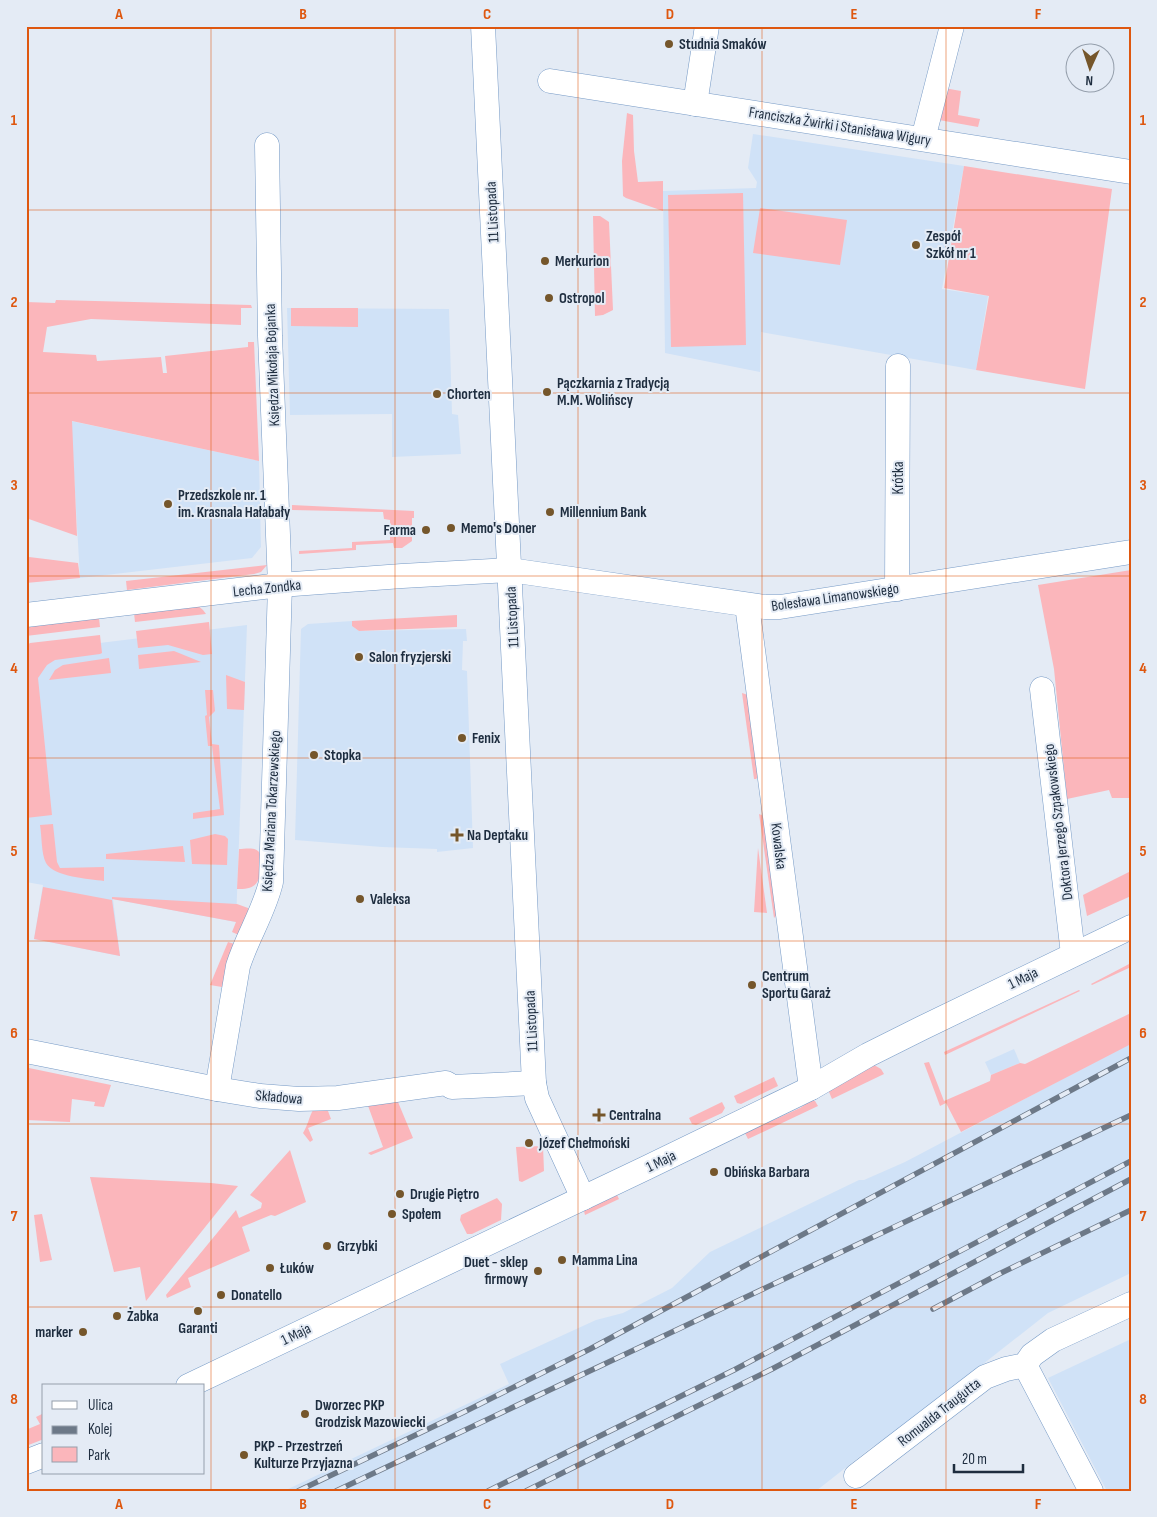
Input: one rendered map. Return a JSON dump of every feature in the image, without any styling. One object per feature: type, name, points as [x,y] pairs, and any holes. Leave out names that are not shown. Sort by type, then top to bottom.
[{"type":"street","name":"11 Listopada","points":[[483,26],[534,1083],[537,1098],[583,1198]]},
{"type":"street","points":[[695,104],[707,26]]},
{"type":"street","points":[[924,139],[952,26]]},
{"type":"street","name":"Franciszka Żwirki i Stanisława Wigury","points":[[550,81],[1131,172]]},
{"type":"street","name":"Księdza Mikołaja Bojanka","points":[[267,145],[270,336],[280,585]]},
{"type":"street","name":"Krótka","points":[[897,589],[898,366]]},
{"type":"street","name":"Bolesława Limanowskiego","points":[[510,570],[747,605],[780,607],[1131,552]]},
{"type":"street","name":"Lecha Zondka","points":[[26,615],[280,585],[510,570]]},
{"type":"street","name":"Księdza Mariana Tokarzewskiego","points":[[217,1089],[238,966],[266,900],[271,882],[280,585]]},
{"type":"street","name":"Kowalska","points":[[747,605],[811,1088]]},
{"type":"street","name":"Doktora Jerzego Szpakowskiego","points":[[1042,689],[1073,954]]},
{"type":"street","name":"1 Maja","points":[[192,1384],[811,1088],[899,1040],[1131,927]]},
{"type":"street","name":"Składowa","points":[[26,1051],[260,1096],[312,1099],[338,1098],[446,1083],[452,1087],[534,1083]]},
{"type":"street","points":[[1091,1491],[1025,1365],[1032,1355],[1053,1340],[1131,1304]]},
{"type":"street","name":"Romualda Traugutta","points":[[856,1476],[985,1377],[1006,1369],[1025,1365]]},
{"type":"street","points":[[26,1462],[42,1456]]},
{"type":"shaded area","points":[[753,134],[964,166],[942,289],[988,296],[976,370],[761,332],[760,372],[665,353],[663,191],[756,188],[757,182],[748,168]]},
{"type":"shaded area","points":[[287,308],[449,309],[452,414],[458,415],[461,454],[392,457],[392,414],[290,415]]},
{"type":"shaded area","name":"Przedszkole nr. 1 im. Krasnala Hałabały","points":[[71,421],[259,461],[261,547],[252,558],[80,578]]},
{"type":"shaded area","points":[[352,621],[352,626],[359,631],[466,629],[467,641],[463,641],[462,670],[467,671],[473,848],[437,852],[437,849],[295,840],[301,629],[308,624]]},
{"type":"shaded area","points":[[247,625],[236,922],[113,899],[120,956],[34,939],[43,885],[26,882],[26,652]]},
{"type":"shaded area","points":[[1131,1043],[1131,1273],[1048,1313],[893,1435],[872,1447],[816,1491],[284,1491],[509,1384],[500,1364],[596,1320],[623,1313],[672,1288],[710,1252],[859,1180],[864,1180],[905,1162]]},
{"type":"shaded area","points":[[1014,1049],[1020,1063],[991,1075],[985,1062]]},
{"type":"shaded area","points":[[1131,1339],[1131,1491],[1107,1491],[1048,1378]]},
{"type":"green space","points":[[944,88],[961,91],[958,115],[980,119],[978,127],[939,120]]},
{"type":"green space","points":[[627,113],[633,115],[634,151],[638,182],[663,181],[663,211],[623,196],[622,161]]},
{"type":"green space","points":[[964,166],[1112,189],[1085,389],[976,370],[989,296],[944,288]]},
{"type":"green space","points":[[743,193],[746,345],[671,347],[668,195]]},
{"type":"green space","points":[[760,208],[847,220],[840,265],[753,253]]},
{"type":"green space","points":[[593,216],[600,216],[609,222],[613,310],[603,315],[595,316]]},
{"type":"green space","points":[[56,300],[251,305],[252,308],[241,308],[241,325],[91,319],[47,327],[43,352],[96,355],[97,361],[161,357],[163,373],[167,373],[165,356],[248,347],[248,342],[254,342],[259,461],[72,421],[77,536],[26,518],[26,302],[55,303]]},
{"type":"green space","points":[[291,308],[358,308],[358,327],[291,326]]},
{"type":"green space","points":[[292,505],[414,511],[414,518],[412,518],[412,541],[402,548],[394,548],[393,543],[356,545],[356,550],[299,554],[299,551],[352,548],[352,542],[390,540],[390,520],[384,519],[383,512],[292,510]]},
{"type":"green space","points":[[26,558],[78,563],[80,578],[26,583]]},
{"type":"green space","points":[[267,565],[261,572],[254,574],[127,590],[126,581]]},
{"type":"green space","points":[[1131,570],[1131,798],[1112,798],[1109,790],[1067,799],[1054,669],[1038,585]]},
{"type":"green space","points":[[197,605],[206,614],[135,622],[134,613]]},
{"type":"green space","points":[[457,615],[457,627],[359,631],[352,626],[352,621]]},
{"type":"green space","points":[[99,618],[100,627],[26,636],[26,627]]},
{"type":"green space","points":[[209,622],[212,654],[203,655],[168,645],[138,648],[136,631]]},
{"type":"green space","points":[[100,635],[102,653],[55,660],[47,665],[38,678],[52,815],[26,818],[26,646],[30,643]]},
{"type":"green space","points":[[174,651],[201,662],[139,669],[138,655]]},
{"type":"green space","points":[[109,658],[111,673],[49,680],[55,670],[63,665]]},
{"type":"green space","points":[[226,675],[245,682],[244,710],[227,709]]},
{"type":"green space","points":[[205,690],[213,690],[215,711],[209,717],[212,744],[219,745],[224,815],[193,819],[193,813],[220,809],[212,746],[208,746]]},
{"type":"green space","points":[[742,693],[748,695],[759,776],[756,779],[754,779]]},
{"type":"green space","points":[[759,814],[764,816],[778,913],[774,918]]},
{"type":"green space","points":[[53,824],[57,862],[60,868],[104,867],[104,881],[72,876],[50,868],[43,854],[40,825]]},
{"type":"green space","points":[[215,834],[225,836],[228,839],[227,865],[192,864],[190,840]]},
{"type":"green space","points":[[183,846],[185,862],[106,859],[106,854]]},
{"type":"green space","points":[[758,848],[767,913],[754,912]]},
{"type":"green space","points":[[239,849],[254,849],[259,852],[261,868],[259,879],[250,888],[237,889]]},
{"type":"green space","points":[[1131,871],[1131,896],[1087,916],[1083,895]]},
{"type":"green space","points":[[43,887],[112,900],[120,956],[34,939]]},
{"type":"green space","points":[[112,897],[237,904],[248,908],[252,914],[243,937],[232,932],[236,922],[112,899]]},
{"type":"green space","points":[[228,942],[238,945],[222,987],[210,985]]},
{"type":"green space","points":[[1131,963],[1131,967],[1091,984]]},
{"type":"green space","points":[[1080,991],[945,1055],[944,1052]]},
{"type":"green space","points":[[1131,1013],[1131,1044],[961,1132],[946,1103],[940,1106],[924,1063],[929,1062],[944,1101],[990,1081],[991,1075],[1020,1063],[1025,1064]]},
{"type":"green space","points":[[874,1065],[881,1069],[884,1074],[832,1099],[829,1092],[830,1088]]},
{"type":"green space","points":[[29,1068],[111,1085],[104,1107],[94,1106],[95,1102],[72,1099],[70,1122],[26,1120],[26,1085]]},
{"type":"green space","points":[[774,1077],[778,1086],[741,1104],[737,1103],[734,1096]]},
{"type":"green space","points":[[812,1100],[818,1106],[748,1139],[745,1133],[800,1108]]},
{"type":"green space","points":[[398,1102],[413,1138],[371,1155],[368,1153],[383,1147],[367,1103]]},
{"type":"green space","points":[[722,1102],[725,1108],[722,1113],[696,1125],[692,1124],[689,1118]]},
{"type":"green space","points":[[325,1109],[328,1111],[331,1119],[308,1128],[313,1140],[310,1142],[303,1133],[313,1110]]},
{"type":"green space","points":[[543,1146],[544,1171],[522,1182],[519,1181],[516,1147]]},
{"type":"green space","points":[[290,1150],[306,1202],[275,1216],[271,1215],[242,1227],[250,1251],[188,1278],[191,1287],[167,1298],[166,1295],[236,1210],[239,1218],[261,1208],[262,1203],[250,1195]]},
{"type":"green space","points":[[90,1177],[238,1186],[146,1301],[140,1267],[114,1272]]},
{"type":"green space","points":[[617,1195],[619,1199],[585,1215],[584,1211]]},
{"type":"green space","points":[[497,1198],[502,1204],[501,1220],[472,1234],[467,1234],[460,1220],[461,1215]]},
{"type":"green space","points":[[42,1214],[52,1260],[40,1262],[34,1215]]},
{"type":"green space","points":[[42,1414],[42,1440],[26,1446],[26,1426],[28,1429],[40,1424],[36,1417]]},
{"type":"railway","points":[[298,1491],[466,1411],[590,1349],[1131,1058]]},
{"type":"railway","points":[[336,1491],[1131,1115]]},
{"type":"railway","points":[[488,1491],[734,1370],[1131,1161]]},
{"type":"railway","points":[[526,1491],[772,1369],[1131,1179]]},
{"type":"railway","points":[[933,1309],[999,1274],[1131,1210]]},
{"type":"place","name":"Studnia Smaków","points":[[669,44]]},
{"type":"place","name":"Zespół Szkół nr 1","points":[[916,245]]},
{"type":"place","name":"Merkurion","points":[[545,261]]},
{"type":"place","name":"Ostropol","points":[[549,298]]},
{"type":"place","name":"Pączkarnia z Tradycją M.M. Wolińscy","points":[[547,392]]},
{"type":"place","name":"Chorten","points":[[437,394]]},
{"type":"place","name":"Przedszkole nr. 1 im. Krasnala Hałabały","points":[[168,504]]},
{"type":"place","name":"Millennium Bank","points":[[550,512]]},
{"type":"place","name":"Memo's Doner","points":[[451,528]]},
{"type":"place","name":"Farma","points":[[426,530]]},
{"type":"place","name":"Salon fryzjerski","points":[[359,657]]},
{"type":"place","name":"Fenix","points":[[462,738]]},
{"type":"place","name":"Stopka","points":[[314,755]]},
{"type":"place","name":"Na Deptaku","points":[[457,835]]},
{"type":"place","name":"Valeksa","points":[[360,899]]},
{"type":"place","name":"Centrum Sportu Garaż","points":[[752,985]]},
{"type":"place","name":"Centralna","points":[[599,1115]]},
{"type":"place","name":"Józef Chełmoński","points":[[529,1143]]},
{"type":"place","name":"Obińska Barbara","points":[[714,1172]]},
{"type":"place","name":"Drugie Piętro","points":[[400,1194]]},
{"type":"place","name":"Społem","points":[[392,1214]]},
{"type":"place","name":"Grzybki","points":[[327,1246]]},
{"type":"place","name":"Mamma Lina","points":[[562,1260]]},
{"type":"place","name":"Łuków","points":[[270,1268]]},
{"type":"place","name":"Duet - sklep firmowy","points":[[538,1271]]},
{"type":"place","name":"Donatello","points":[[221,1295]]},
{"type":"place","name":"Garanti","points":[[198,1311]]},
{"type":"place","name":"Żabka","points":[[117,1316]]},
{"type":"place","name":"marker","points":[[83,1332]]},
{"type":"place","name":"Dworzec PKP Grodzisk Mazowiecki","points":[[305,1414]]},
{"type":"place","name":"PKP - Przestrzeń Kulturze Przyjazna","points":[[244,1455]]}]
